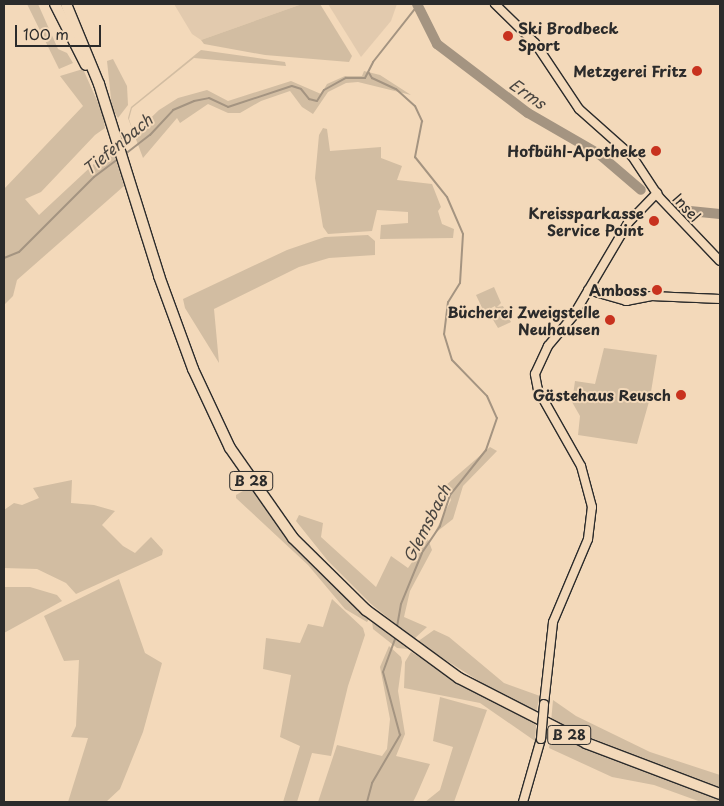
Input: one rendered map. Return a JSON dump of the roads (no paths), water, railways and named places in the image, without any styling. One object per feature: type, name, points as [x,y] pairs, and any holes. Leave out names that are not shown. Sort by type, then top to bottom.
[{"type":"main road","name":"B 28","points":[[55,4],[102,96]]},
{"type":"main road","name":"B 28","points":[[66,4],[102,96],[159,276],[192,369],[234,454],[293,538],[352,599],[426,656],[486,693],[571,737],[720,794]]},
{"type":"street","name":"Insel","points":[[495,4],[535,43],[579,109],[639,163],[657,193],[720,262]]},
{"type":"street","points":[[523,802],[541,739],[557,609],[582,554],[590,529],[591,495],[572,446],[538,390],[535,374],[548,346],[573,316],[628,223],[657,193]]},
{"type":"street","points":[[588,290],[626,301],[651,296],[720,299]]},
{"type":"waterway","name":"Erms","points":[[417,4],[437,44],[528,113],[599,154],[641,190]]},
{"type":"waterway","name":"Tiefenbach","points":[[124,155],[150,135],[173,110],[194,101],[209,98],[228,107],[292,86],[301,89],[309,99],[317,101],[324,90],[346,78],[365,78],[373,62],[418,5]]},
{"type":"waterway","name":"Glemsbach","points":[[369,73],[372,78],[396,89],[415,106],[422,121],[415,157],[447,197],[463,234],[460,283],[448,302],[444,334],[452,360],[487,396],[497,418],[486,450],[450,495],[440,526],[422,553],[401,604],[397,627]]},
{"type":"waterway","name":"Tiefenbach","points":[[4,258],[19,252],[94,177],[118,159]]},
{"type":"waterway","name":"Erms","points":[[680,210],[720,214]]},
{"type":"waterway","name":"Glemsbach","points":[[367,802],[372,783],[400,735],[383,672],[396,636]]},
{"type":"place","name":"Ski Brodbeck Sport","points":[[508,36]]},
{"type":"place","name":"Metzgerei Fritz","points":[[697,71]]},
{"type":"place","name":"Hofbühl-Apotheke","points":[[656,151]]},
{"type":"place","name":"Kreissparkasse Service Point","points":[[654,221]]},
{"type":"place","name":"Amboss","points":[[657,290]]},
{"type":"place","name":"Bücherei Zweigstelle Neuhausen","points":[[610,320]]},
{"type":"place","name":"Gästehaus Reusch","points":[[681,395]]}]
